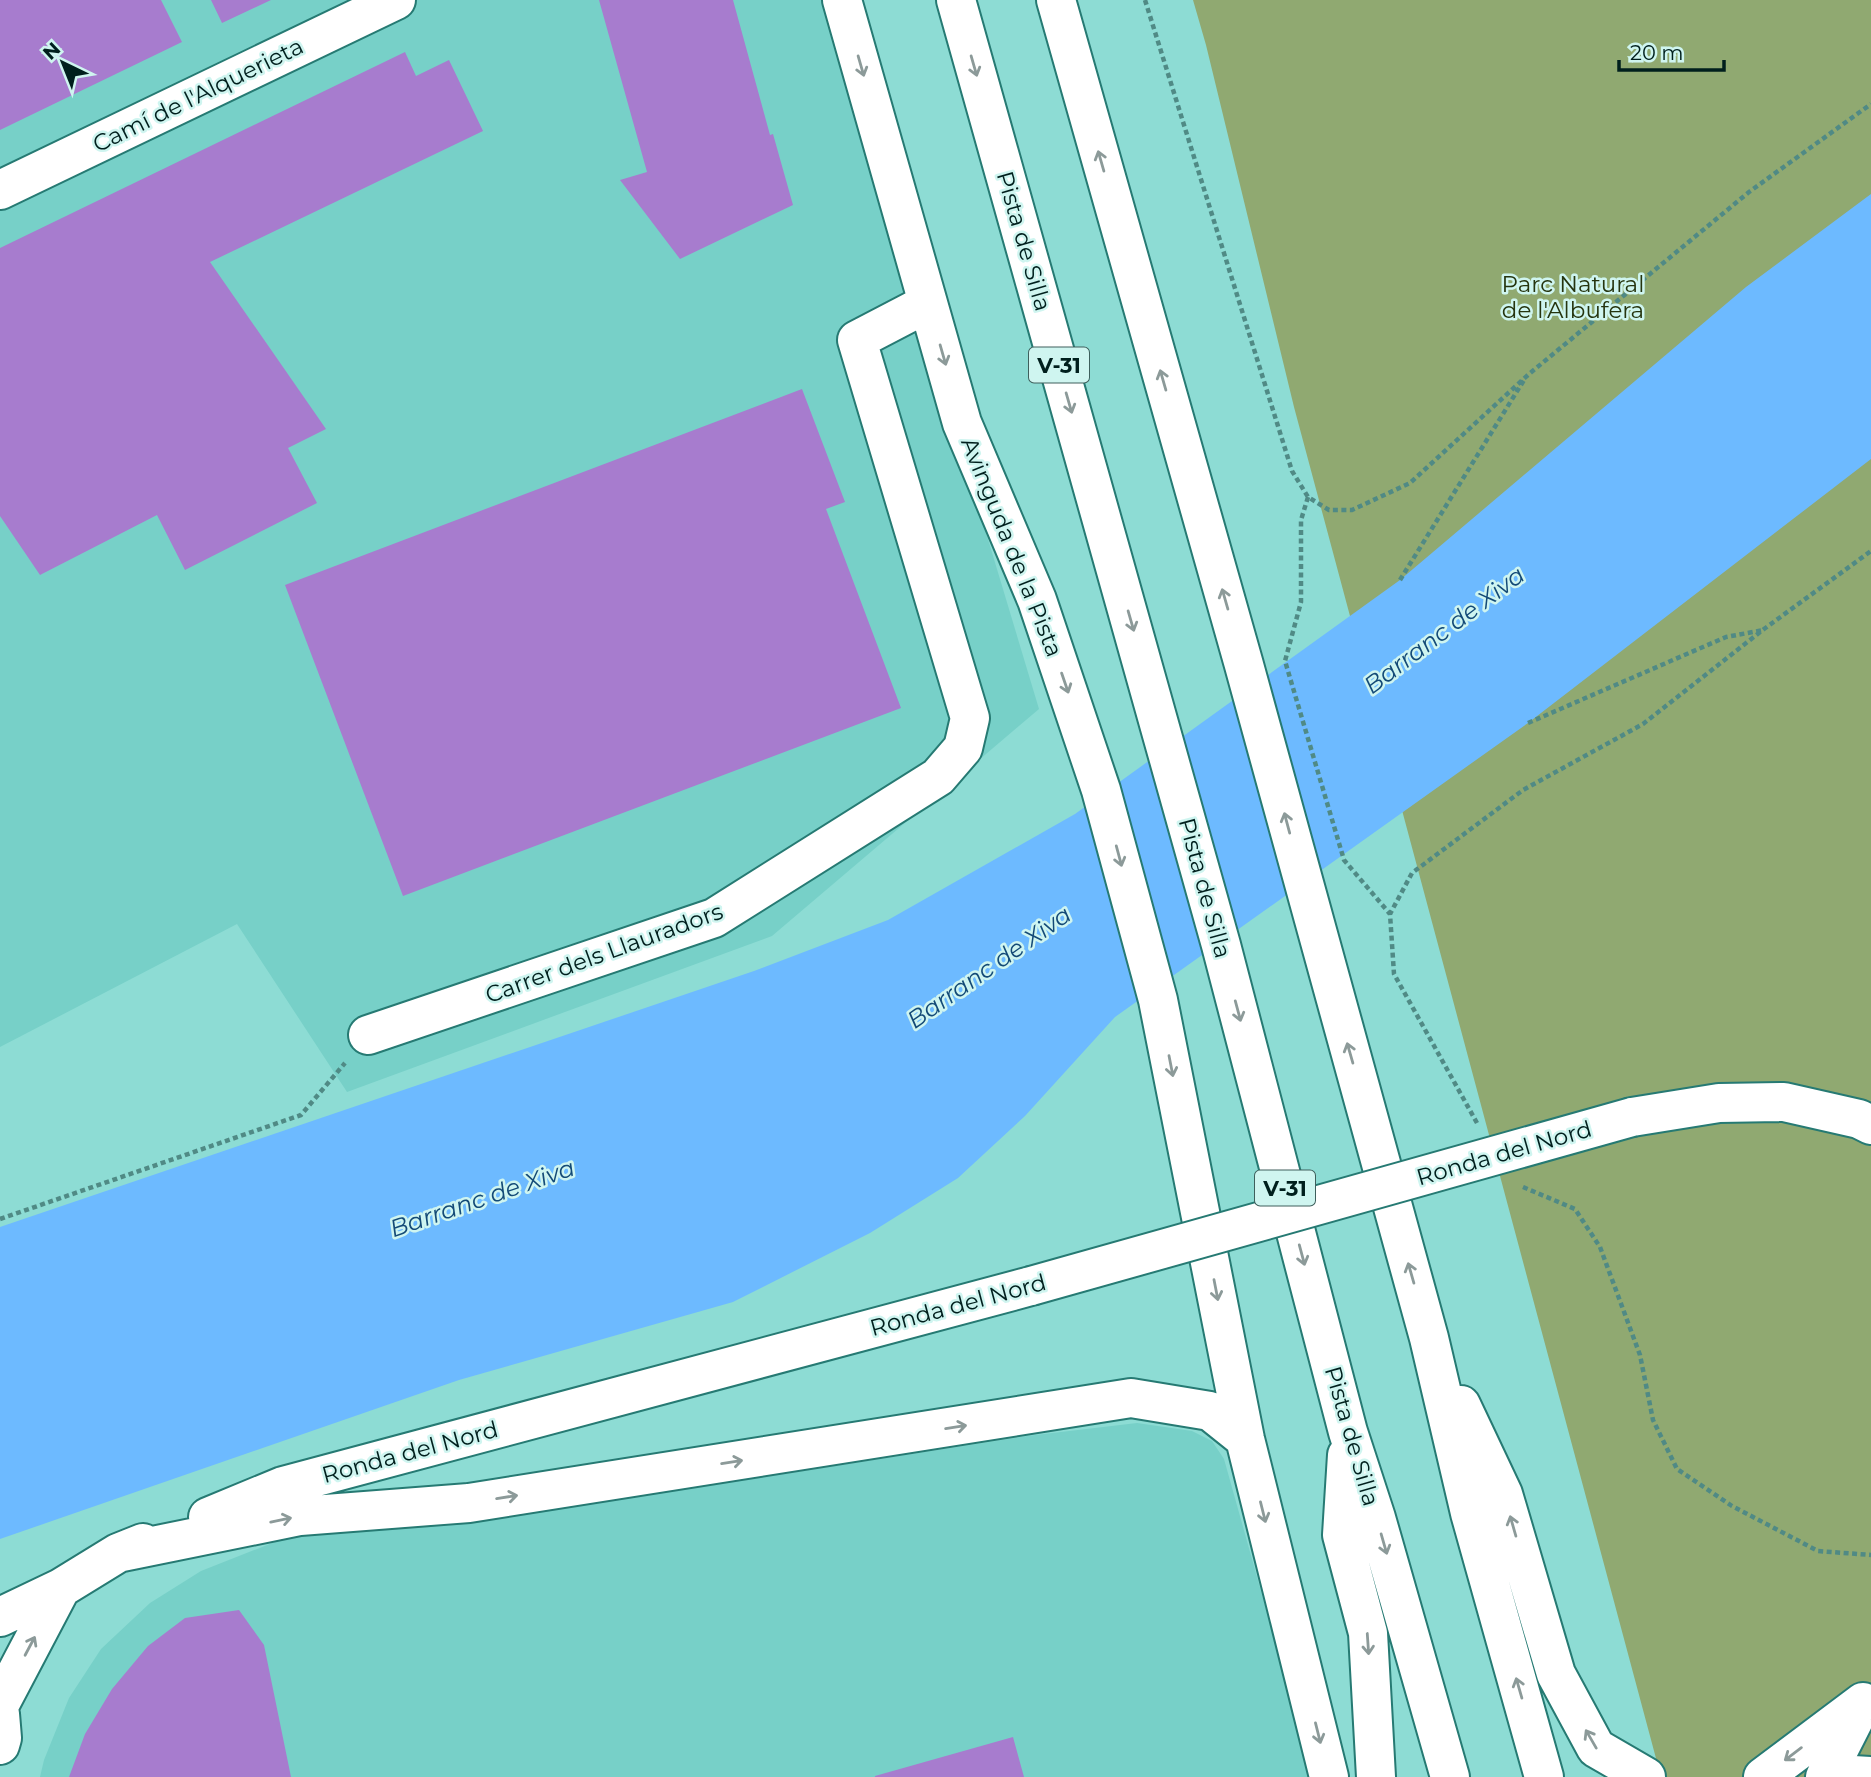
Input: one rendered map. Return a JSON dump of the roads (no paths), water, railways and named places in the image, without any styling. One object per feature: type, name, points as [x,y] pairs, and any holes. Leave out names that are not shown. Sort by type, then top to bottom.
[{"type":"main road","name":"Camí de l'Alquerieta","points":[[0,190],[396,0]]},
{"type":"main road","name":"Avinguda de la Pista","points":[[842,0],[962,423],[1037,600],[1101,790],[1158,1000],[1245,1439],[1329,1777]]},
{"type":"main road","name":"Pista de Silla","points":[[956,0],[1221,945],[1348,1432],[1376,1518],[1450,1777]]},
{"type":"main road","points":[[1056,0],[1244,665],[1429,1338],[1470,1513],[1544,1777]]},
{"type":"main road","name":"Carrer dels Llauradors","points":[[368,1035],[714,918],[938,777],[963,748],[970,718],[857,340],[928,303]]},
{"type":"main road","name":"Ronda del Nord","points":[[0,1617],[61,1588],[118,1553],[284,1486],[1031,1286],[1632,1117],[1719,1103],[1784,1102],[1859,1119],[1871,1125]]},
{"type":"main road","points":[[1429,1338],[1503,1494],[1556,1674],[1596,1748],[1646,1777]]},
{"type":"main road","points":[[118,1553],[300,1516],[469,1503],[1131,1398],[1210,1411],[1245,1439]]},
{"type":"main road","points":[[1348,1432],[1342,1535],[1368,1633],[1376,1777]]},
{"type":"main road","points":[[0,1704],[61,1588]]},
{"type":"main road","points":[[1763,1777],[1867,1697]]},
{"type":"main road","points":[[1825,1777],[1867,1697]]},
{"type":"main road","points":[[0,1714],[0,1745]]},
{"type":"main road","points":[[1847,1777],[1871,1776]]},
{"type":"water","name":"Barranc de Xiva","points":[[1871,194],[1871,459],[1528,723],[1115,1017],[1025,1116],[958,1178],[870,1233],[733,1302],[459,1380],[0,1539],[0,1227],[754,971],[888,920],[1075,814],[1400,580],[1746,287]]},
{"type":"park label","name":"Parc Natural de l'Albufera","points":[[1573,297]]}]
